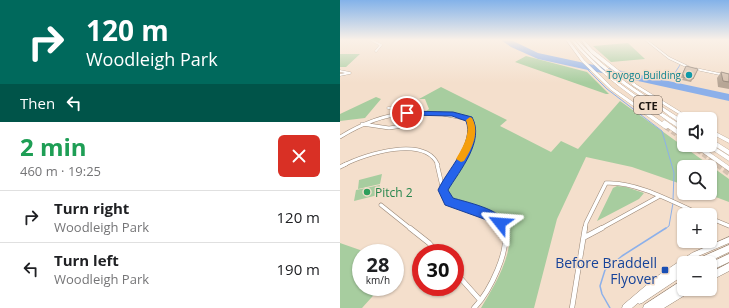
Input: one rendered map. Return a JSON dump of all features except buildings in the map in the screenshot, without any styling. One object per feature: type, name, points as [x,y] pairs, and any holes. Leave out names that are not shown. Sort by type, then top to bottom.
[{"type":"highway","points":[[578,54],[612,89],[666,127]]},
{"type":"highway","name":"CTE","points":[[583,54],[621,88],[677,124]]},
{"type":"highway","name":"CTE","points":[[593,54],[623,81],[677,118]]},
{"type":"highway","points":[[595,54],[600,60]]},
{"type":"highway","points":[[595,54],[600,60],[643,90],[679,112]]},
{"type":"highway","points":[[599,76],[677,132]]},
{"type":"highway","points":[[621,88],[651,113]]},
{"type":"highway","points":[[717,134],[729,141]]},
{"type":"highway","points":[[717,144],[729,152]]},
{"type":"highway","points":[[717,151],[729,159]]},
{"type":"highway","points":[[705,152],[729,169]]},
{"type":"highway","points":[[627,308],[659,280],[694,255],[729,240]]},
{"type":"highway","points":[[712,256],[729,248]]},
{"type":"highway","points":[[717,264],[729,258]]},
{"type":"highway","points":[[717,273],[729,267]]},
{"type":"highway","points":[[627,308],[677,276]]},
{"type":"highway","points":[[647,308],[677,288]]},
{"type":"highway","points":[[660,307],[677,296]]},
{"type":"street","points":[[665,54],[678,63],[702,71],[729,75]]},
{"type":"street","points":[[666,54],[690,66]]},
{"type":"street","points":[[695,68],[729,75]]},
{"type":"street","points":[[340,71],[350,73],[348,75],[340,75]]},
{"type":"street","points":[[388,108],[395,108],[398,114]]},
{"type":"street","points":[[340,137],[362,124],[398,114],[453,114],[469,119],[472,126],[468,148],[443,190]]},
{"type":"street","points":[[362,124],[395,127]]},
{"type":"street","points":[[340,167],[371,154],[395,149],[421,151],[432,156],[438,166],[443,190],[449,202],[488,215],[500,223],[506,235],[504,256],[494,278],[474,308]]},
{"type":"street","points":[[572,308],[586,223],[606,183],[618,182],[685,208]]},
{"type":"street","points":[[584,237],[658,197]]},
{"type":"street","points":[[381,205],[430,244]]},
{"type":"street","points":[[717,221],[729,226]]},
{"type":"street","points":[[464,282],[480,300]]},
{"type":"green space","points":[[340,54],[360,54],[346,67],[340,67]]},
{"type":"green space","points":[[602,54],[640,54],[645,59],[611,62]]},
{"type":"green space","points":[[526,56],[587,72],[609,94],[515,62]]},
{"type":"green space","points":[[441,87],[507,120],[500,126],[551,152],[561,141],[578,149],[620,101],[677,142],[677,152],[691,152],[702,160],[677,160],[677,183],[632,167],[586,157],[557,219],[534,308],[481,308],[500,274],[509,247],[509,234],[505,223],[496,214],[452,199],[447,188],[463,163],[471,146],[474,128],[472,118],[456,113],[426,111],[429,109],[425,99],[419,99]]},
{"type":"green space","points":[[376,97],[381,99],[365,118],[340,121],[340,114]]},
{"type":"green space","points":[[717,170],[729,179],[729,202],[717,198]]},
{"type":"green space","points":[[382,174],[380,184],[358,189],[359,180]]},
{"type":"green space","name":"Pitch 2","points":[[380,185],[378,195],[354,201],[356,190]]},
{"type":"green space","points":[[617,186],[626,187],[644,193],[639,199],[597,221],[613,188]]},
{"type":"green space","points":[[340,243],[352,247],[352,296],[373,296],[362,308],[340,308]]},
{"type":"water","points":[[528,54],[544,54],[729,94],[729,101],[538,59]]},
{"type":"waterway","points":[[671,79],[680,65]]},
{"type":"waterway","points":[[587,69],[607,89],[662,131],[674,173],[673,200]]},
{"type":"waterway","points":[[665,229],[669,226],[673,203]]},
{"type":"waterway","points":[[610,308],[602,294],[600,286],[605,270],[622,256],[666,228]]},
{"type":"tunnel","points":[[666,127],[677,135]]},
{"type":"tunnel","points":[[700,152],[718,165]]},
{"type":"tunnel","points":[[717,164],[729,173]]},
{"type":"slow traffic","points":[[461,159],[468,148],[472,126],[470,120]]},
{"type":"place","name":"Toyogo Building","points":[[689,75]]},
{"type":"place","name":"Pitch 2","points":[[367,192]]},
{"type":"place","name":"Before Braddell Flyover","points":[[665,270]]},
{"type":"route","points":[[407,113],[453,114],[469,119],[472,126],[468,148],[443,190],[449,202],[488,215],[500,223]]}]
